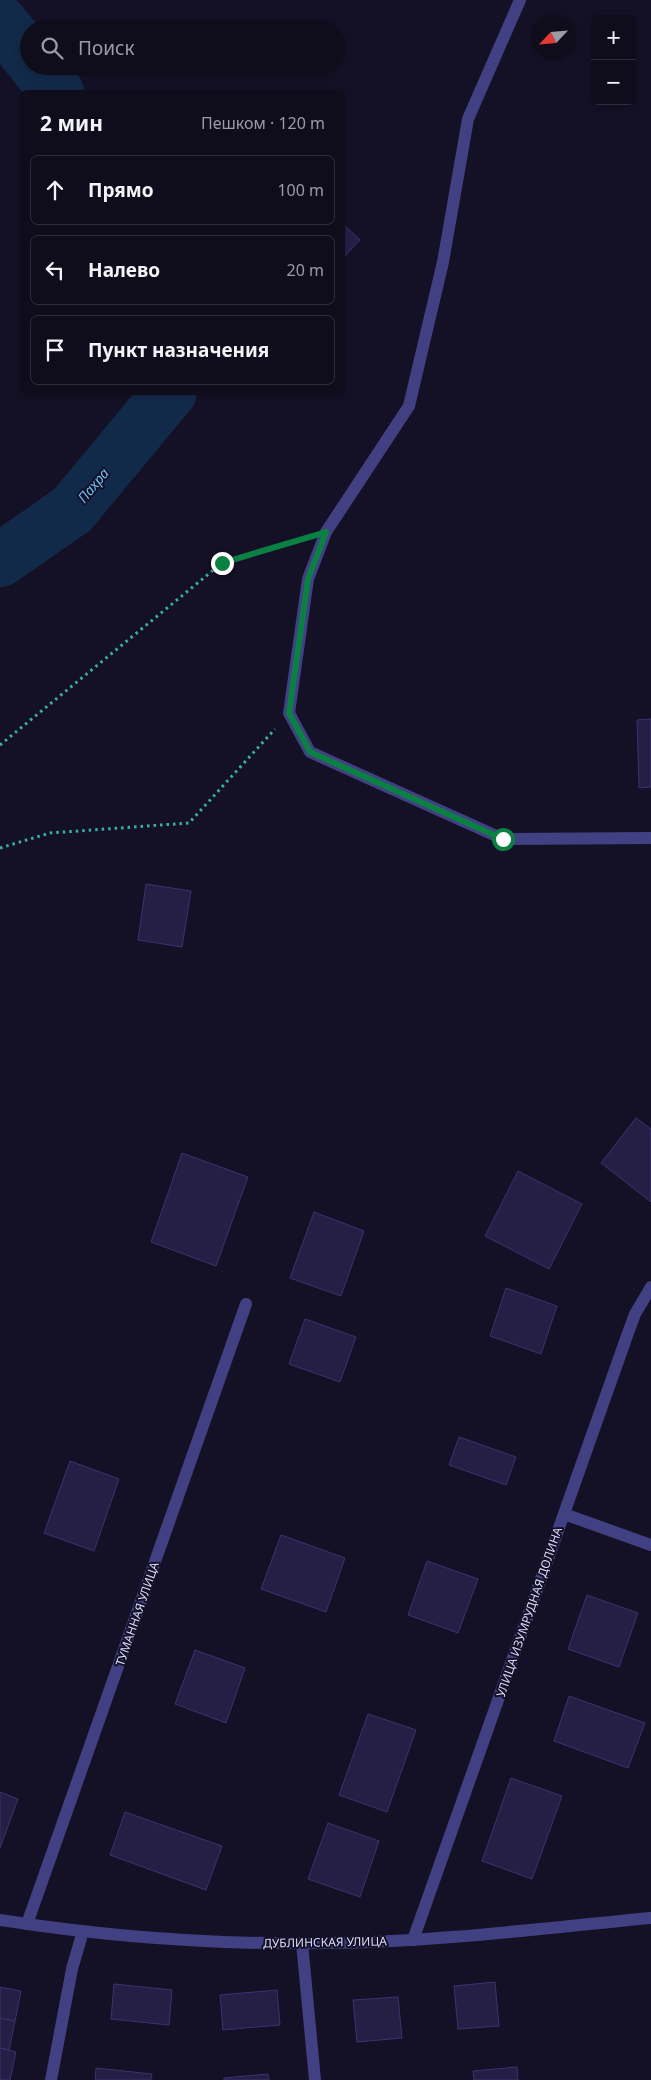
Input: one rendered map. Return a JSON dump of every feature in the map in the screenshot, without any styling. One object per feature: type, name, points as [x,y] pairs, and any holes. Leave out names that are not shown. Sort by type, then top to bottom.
[{"type":"street","points":[[520,0],[468,119],[442,262],[409,406],[326,532],[308,579],[289,713],[310,752],[503,839],[651,838]]},
{"type":"street","name":"УЛИЦА ИЗУМРУДНАЯ ДОЛИНА","points":[[413,1940],[635,1314],[651,1287]]},
{"type":"street","name":"ТУМАННАЯ УЛИЦА","points":[[27,1924],[246,1304]]},
{"type":"street","points":[[564,1514],[651,1546]]},
{"type":"street","name":"ДУБЛИНСКАЯ УЛИЦА","points":[[0,1920],[83,1931],[222,1943],[302,1943],[413,1940],[651,1918]]},
{"type":"street","points":[[51,2080],[72,1969],[83,1931]]},
{"type":"street","points":[[302,1943],[314,2080]]},
{"type":"path","points":[[0,745],[222,563],[326,532]]},
{"type":"path","points":[[0,848],[50,833],[190,824],[289,713]]},
{"type":"building","points":[[345,226],[360,240],[345,256]]},
{"type":"building","points":[[651,719],[651,787],[639,788],[637,720]]},
{"type":"building","points":[[146,884],[191,891],[182,947],[138,940]]},
{"type":"building","points":[[636,1118],[651,1129],[651,1202],[601,1163]]},
{"type":"building","points":[[182,1153],[248,1177],[216,1266],[151,1242]]},
{"type":"building","points":[[518,1171],[582,1204],[549,1269],[485,1236]]},
{"type":"building","points":[[314,1212],[364,1231],[341,1296],[290,1278]]},
{"type":"building","points":[[506,1288],[557,1306],[541,1354],[490,1336]]},
{"type":"building","points":[[305,1319],[356,1337],[340,1382],[289,1364]]},
{"type":"building","points":[[459,1437],[516,1457],[506,1485],[449,1465]]},
{"type":"building","points":[[70,1461],[119,1479],[94,1551],[44,1533]]},
{"type":"building","points":[[281,1535],[345,1558],[326,1612],[261,1589]]},
{"type":"building","points":[[427,1561],[478,1579],[458,1633],[408,1615]]},
{"type":"building","points":[[587,1595],[638,1613],[619,1667],[568,1649]]},
{"type":"building","points":[[195,1650],[245,1668],[226,1723],[175,1704]]},
{"type":"building","points":[[569,1696],[645,1723],[628,1768],[554,1741]]},
{"type":"building","points":[[368,1714],[416,1730],[387,1812],[339,1795]]},
{"type":"building","points":[[511,1778],[562,1796],[532,1879],[482,1861]]},
{"type":"building","points":[[0,1792],[18,1799],[0,1848]]},
{"type":"building","points":[[125,1812],[222,1846],[206,1890],[110,1855]]},
{"type":"building","points":[[328,1823],[379,1841],[360,1897],[308,1879]]},
{"type":"building","points":[[495,1982],[499,2026],[458,2029],[454,1986]]},
{"type":"building","points":[[114,1984],[172,1990],[169,2025],[111,2019]]},
{"type":"building","points":[[0,1987],[21,1991],[15,2021],[0,2018]]},
{"type":"building","points":[[277,1990],[280,2025],[223,2030],[220,1995]]},
{"type":"building","points":[[398,1997],[402,2038],[357,2042],[353,2000]]},
{"type":"building","points":[[0,2018],[15,2021],[9,2050],[0,2048]]},
{"type":"building","points":[[0,2048],[16,2052],[10,2080],[0,2080]]},
{"type":"building","points":[[517,2067],[518,2080],[474,2080],[473,2071]]},
{"type":"building","points":[[96,2068],[152,2074],[151,2080],[95,2080]]},
{"type":"building","points":[[268,2074],[269,2080],[224,2080],[224,2078]]},
{"type":"waterway","name":"Пахра","points":[[0,22],[20,46]]},
{"type":"waterway","name":"Пахра","points":[[43,75],[55,90]]},
{"type":"waterway","name":"Пахра","points":[[0,560],[72,510],[168,395]]},
{"type":"route","points":[[222,563],[326,532],[308,579],[289,713],[310,752],[503,839]]}]
